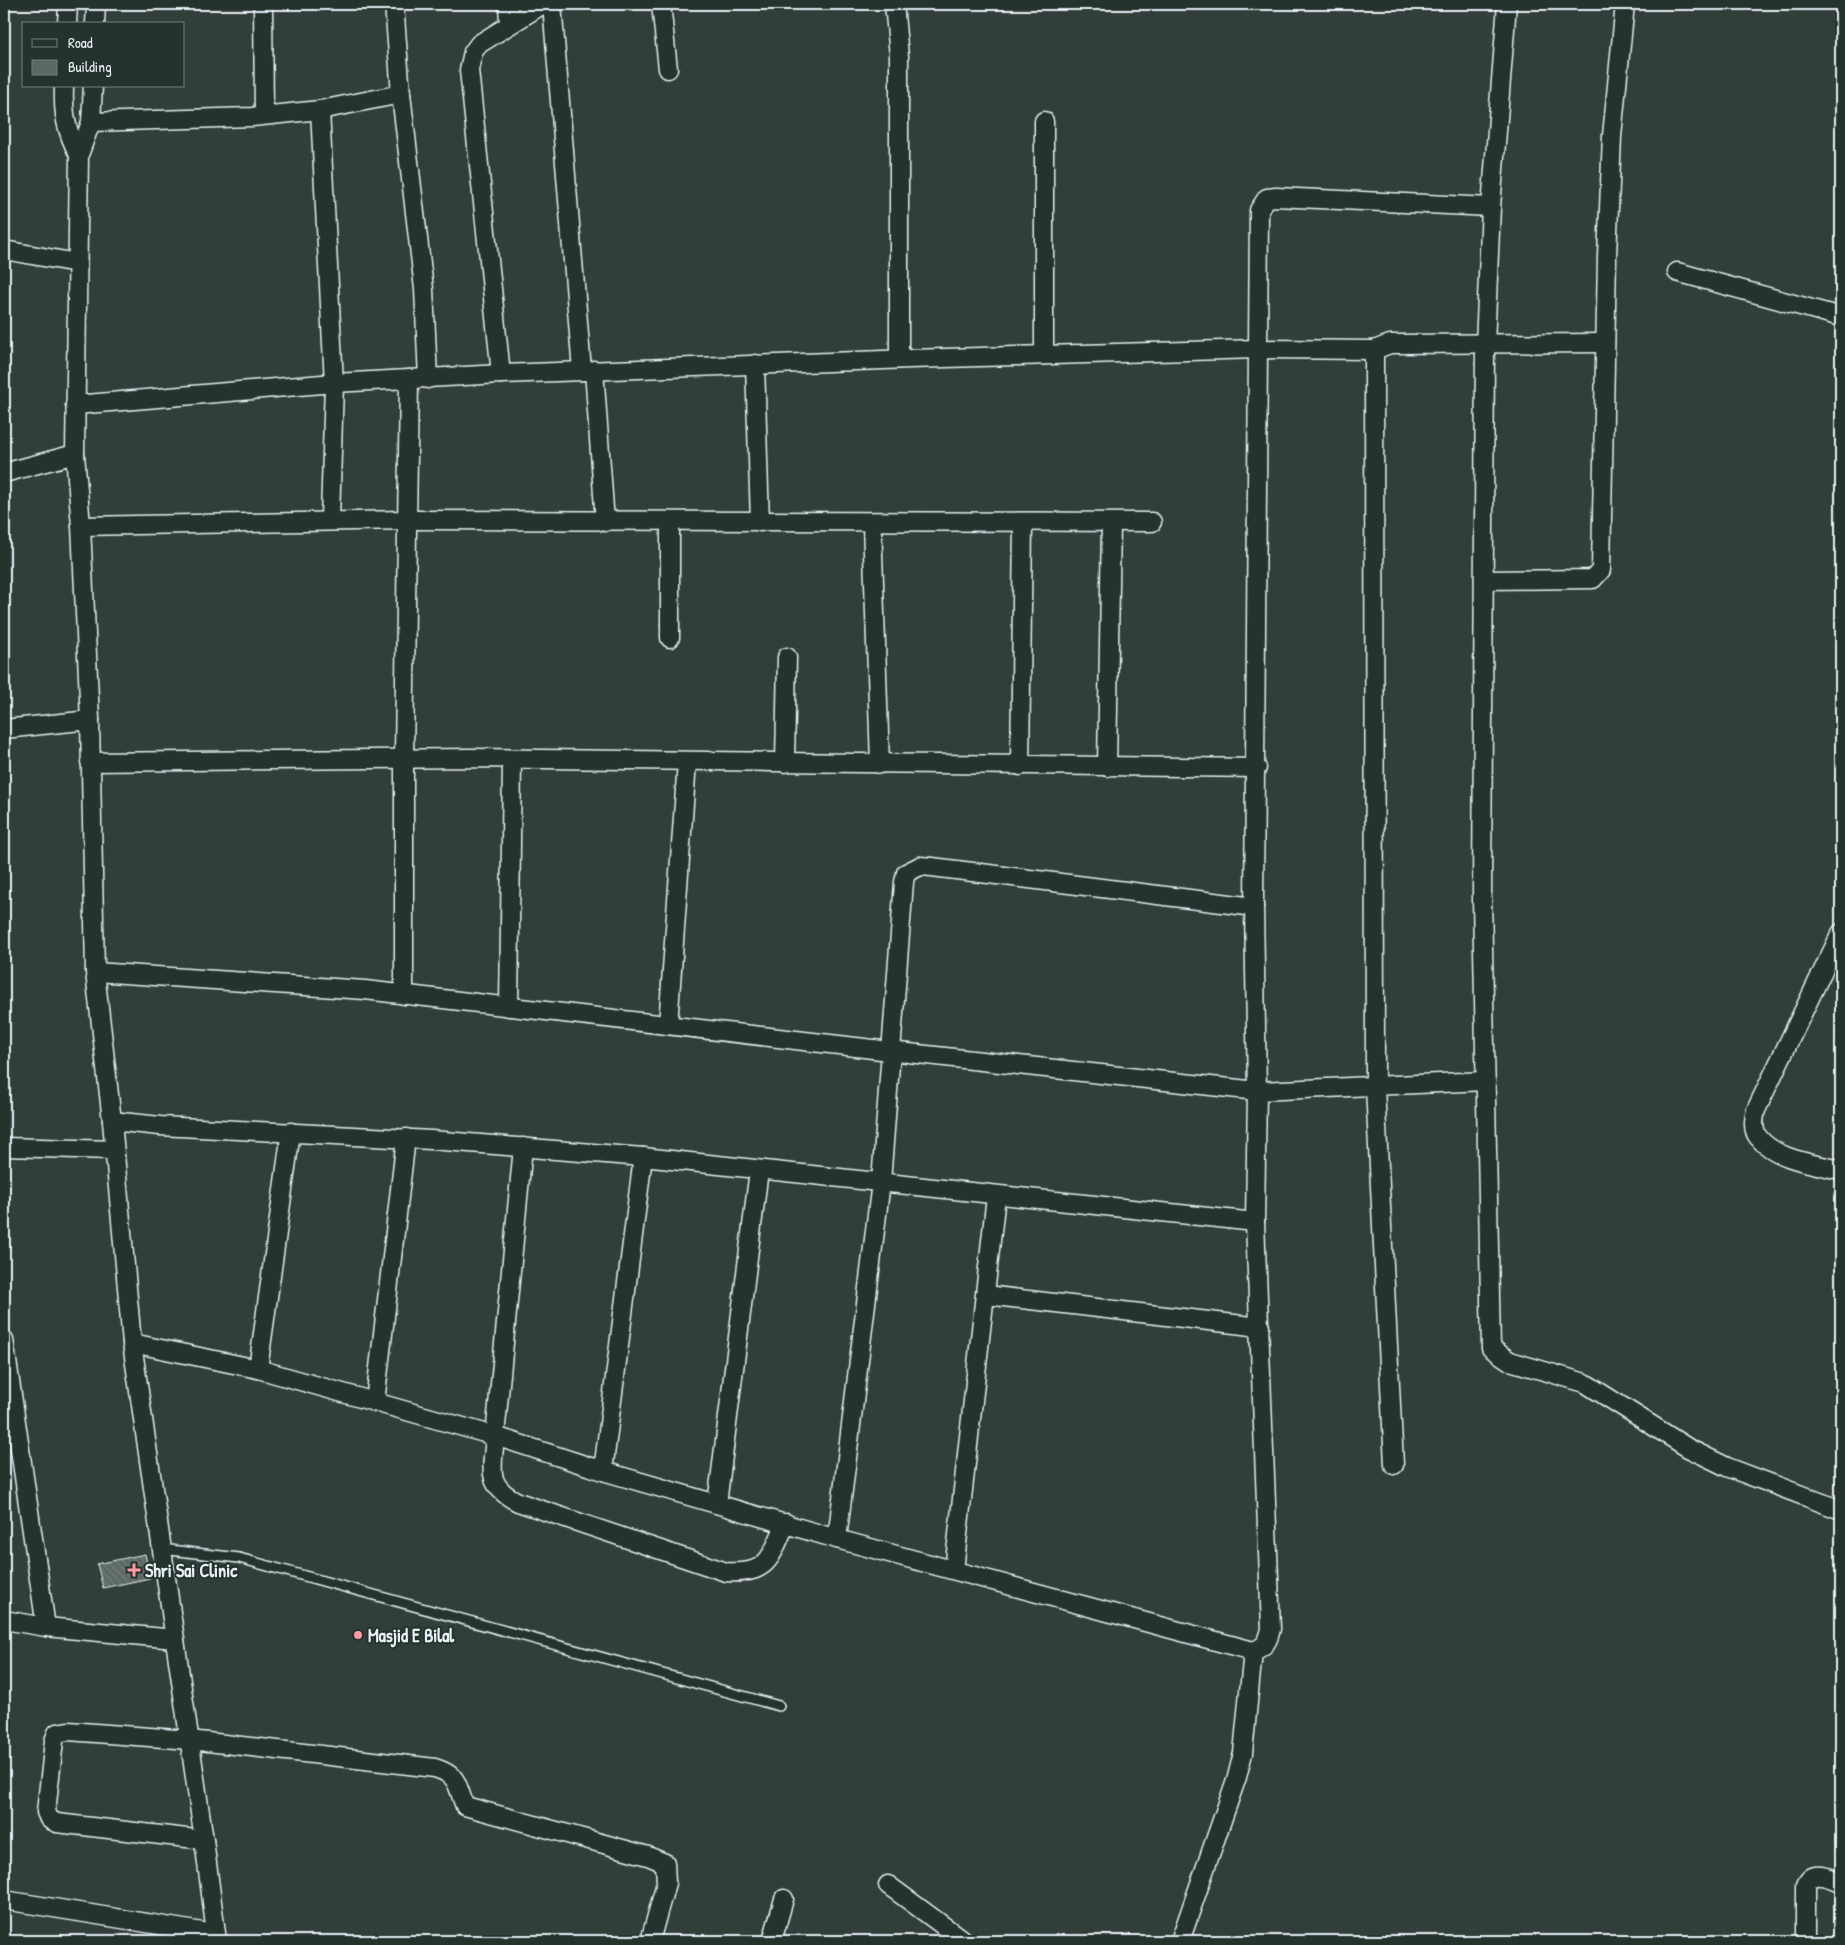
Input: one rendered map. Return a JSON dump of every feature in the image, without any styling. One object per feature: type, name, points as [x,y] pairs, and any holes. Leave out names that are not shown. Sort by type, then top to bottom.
[{"type":"street","points":[[67,22],[68,4]]},
{"type":"street","points":[[95,22],[96,4]]},
{"type":"street","points":[[263,4],[264,115]]},
{"type":"street","points":[[394,4],[401,94],[424,289],[428,379]]},
{"type":"street","points":[[508,4],[509,24]]},
{"type":"street","points":[[501,374],[468,70],[473,52],[479,44],[543,4]]},
{"type":"street","points":[[552,4],[605,522]]},
{"type":"street","points":[[661,4],[668,68]]},
{"type":"street","points":[[894,4],[899,56],[899,359]]},
{"type":"street","points":[[1508,4],[1491,207],[1485,345],[1482,899],[1491,1348],[1510,1361],[1585,1383],[1688,1448],[1727,1467],[1841,1510]]},
{"type":"street","points":[[1484,580],[1593,579],[1601,570],[1605,343],[1612,136],[1625,4]]},
{"type":"street","points":[[64,88],[66,128],[79,155]]},
{"type":"street","points":[[4,1900],[216,1938],[190,1740],[132,1343],[112,1121],[95,972],[90,720],[81,526],[75,454],[79,155],[91,122],[92,88]]},
{"type":"street","points":[[91,122],[264,115],[320,110],[401,94]]},
{"type":"street","points":[[320,110],[334,384],[330,520]]},
{"type":"street","points":[[1044,121],[1044,355]]},
{"type":"street","points":[[132,1343],[258,1369],[495,1436],[603,1471],[837,1538],[1253,1651],[1262,1648],[1268,1640],[1271,1629],[1255,1222],[1258,1091],[1254,907],[1257,768],[1259,210],[1266,198],[1276,197],[1491,207]]},
{"type":"street","points":[[4,250],[77,263]]},
{"type":"street","points":[[1677,272],[1841,317]]},
{"type":"street","points":[[76,404],[409,379],[588,370],[1258,349],[1374,350],[1390,344],[1605,343]]},
{"type":"street","points":[[1374,350],[1375,1087],[1394,1465]]},
{"type":"street","points":[[755,364],[760,522]]},
{"type":"street","points":[[404,995],[404,759],[409,379]]},
{"type":"street","points":[[4,473],[75,454]]},
{"type":"street","points":[[81,526],[330,520],[872,523],[1152,522]]},
{"type":"street","points":[[670,522],[670,638]]},
{"type":"street","points":[[1107,767],[1111,522]]},
{"type":"street","points":[[872,523],[880,764]]},
{"type":"street","points":[[1020,766],[1023,523]]},
{"type":"street","points":[[785,763],[787,657]]},
{"type":"street","points":[[4,729],[90,720]]},
{"type":"street","points":[[90,762],[512,758],[687,762],[1257,768]]},
{"type":"street","points":[[509,1007],[512,758]]},
{"type":"street","points":[[668,1025],[687,762]]},
{"type":"street","points":[[837,1538],[881,1182],[890,1052],[906,873],[920,866],[932,867],[1254,907]]},
{"type":"street","points":[[1840,1168],[1794,1159],[1771,1149],[1757,1136],[1753,1124],[1756,1110],[1841,933]]},
{"type":"street","points":[[95,972],[404,995],[890,1052],[1258,1091],[1486,1081]]},
{"type":"street","points":[[112,1121],[160,1126],[406,1138],[643,1157],[1255,1222]]},
{"type":"street","points":[[258,1369],[291,1132]]},
{"type":"street","points":[[375,1402],[406,1138]]},
{"type":"street","points":[[4,1147],[114,1150]]},
{"type":"street","points":[[523,1148],[495,1436],[493,1478],[497,1487],[505,1495],[518,1502],[726,1572],[746,1573],[760,1569],[774,1550],[786,1523]]},
{"type":"street","points":[[603,1471],[643,1157]]},
{"type":"street","points":[[717,1504],[759,1170]]},
{"type":"street","points":[[954,1570],[996,1196]]},
{"type":"street","points":[[986,1295],[1260,1327]]},
{"type":"street","points":[[4,1340],[46,1627]]},
{"type":"street","points":[[4,1620],[46,1627],[175,1639]]},
{"type":"street","points":[[1180,1941],[1237,1777],[1243,1753],[1253,1651]]},
{"type":"street","points":[[204,1840],[57,1823],[49,1819],[46,1812],[54,1741],[57,1734],[68,1731],[190,1740],[435,1768],[446,1771],[456,1779],[465,1806],[666,1863],[666,1883],[650,1941]]},
{"type":"street","points":[[1806,1941],[1806,1885],[1808,1879],[1814,1875],[1821,1875],[1841,1882]]},
{"type":"street","points":[[888,1884],[964,1941]]},
{"type":"street","points":[[772,1941],[784,1899]]},
{"type":"lane","points":[[161,1549],[239,1558],[779,1706]]},
{"type":"building","points":[[145,1554],[150,1578],[103,1588],[97,1564]]},
{"type":"place","name":"Shri Sai Clinic","points":[[134,1570]]},
{"type":"place","name":"Masjid E Bilal","points":[[358,1635]]}]
